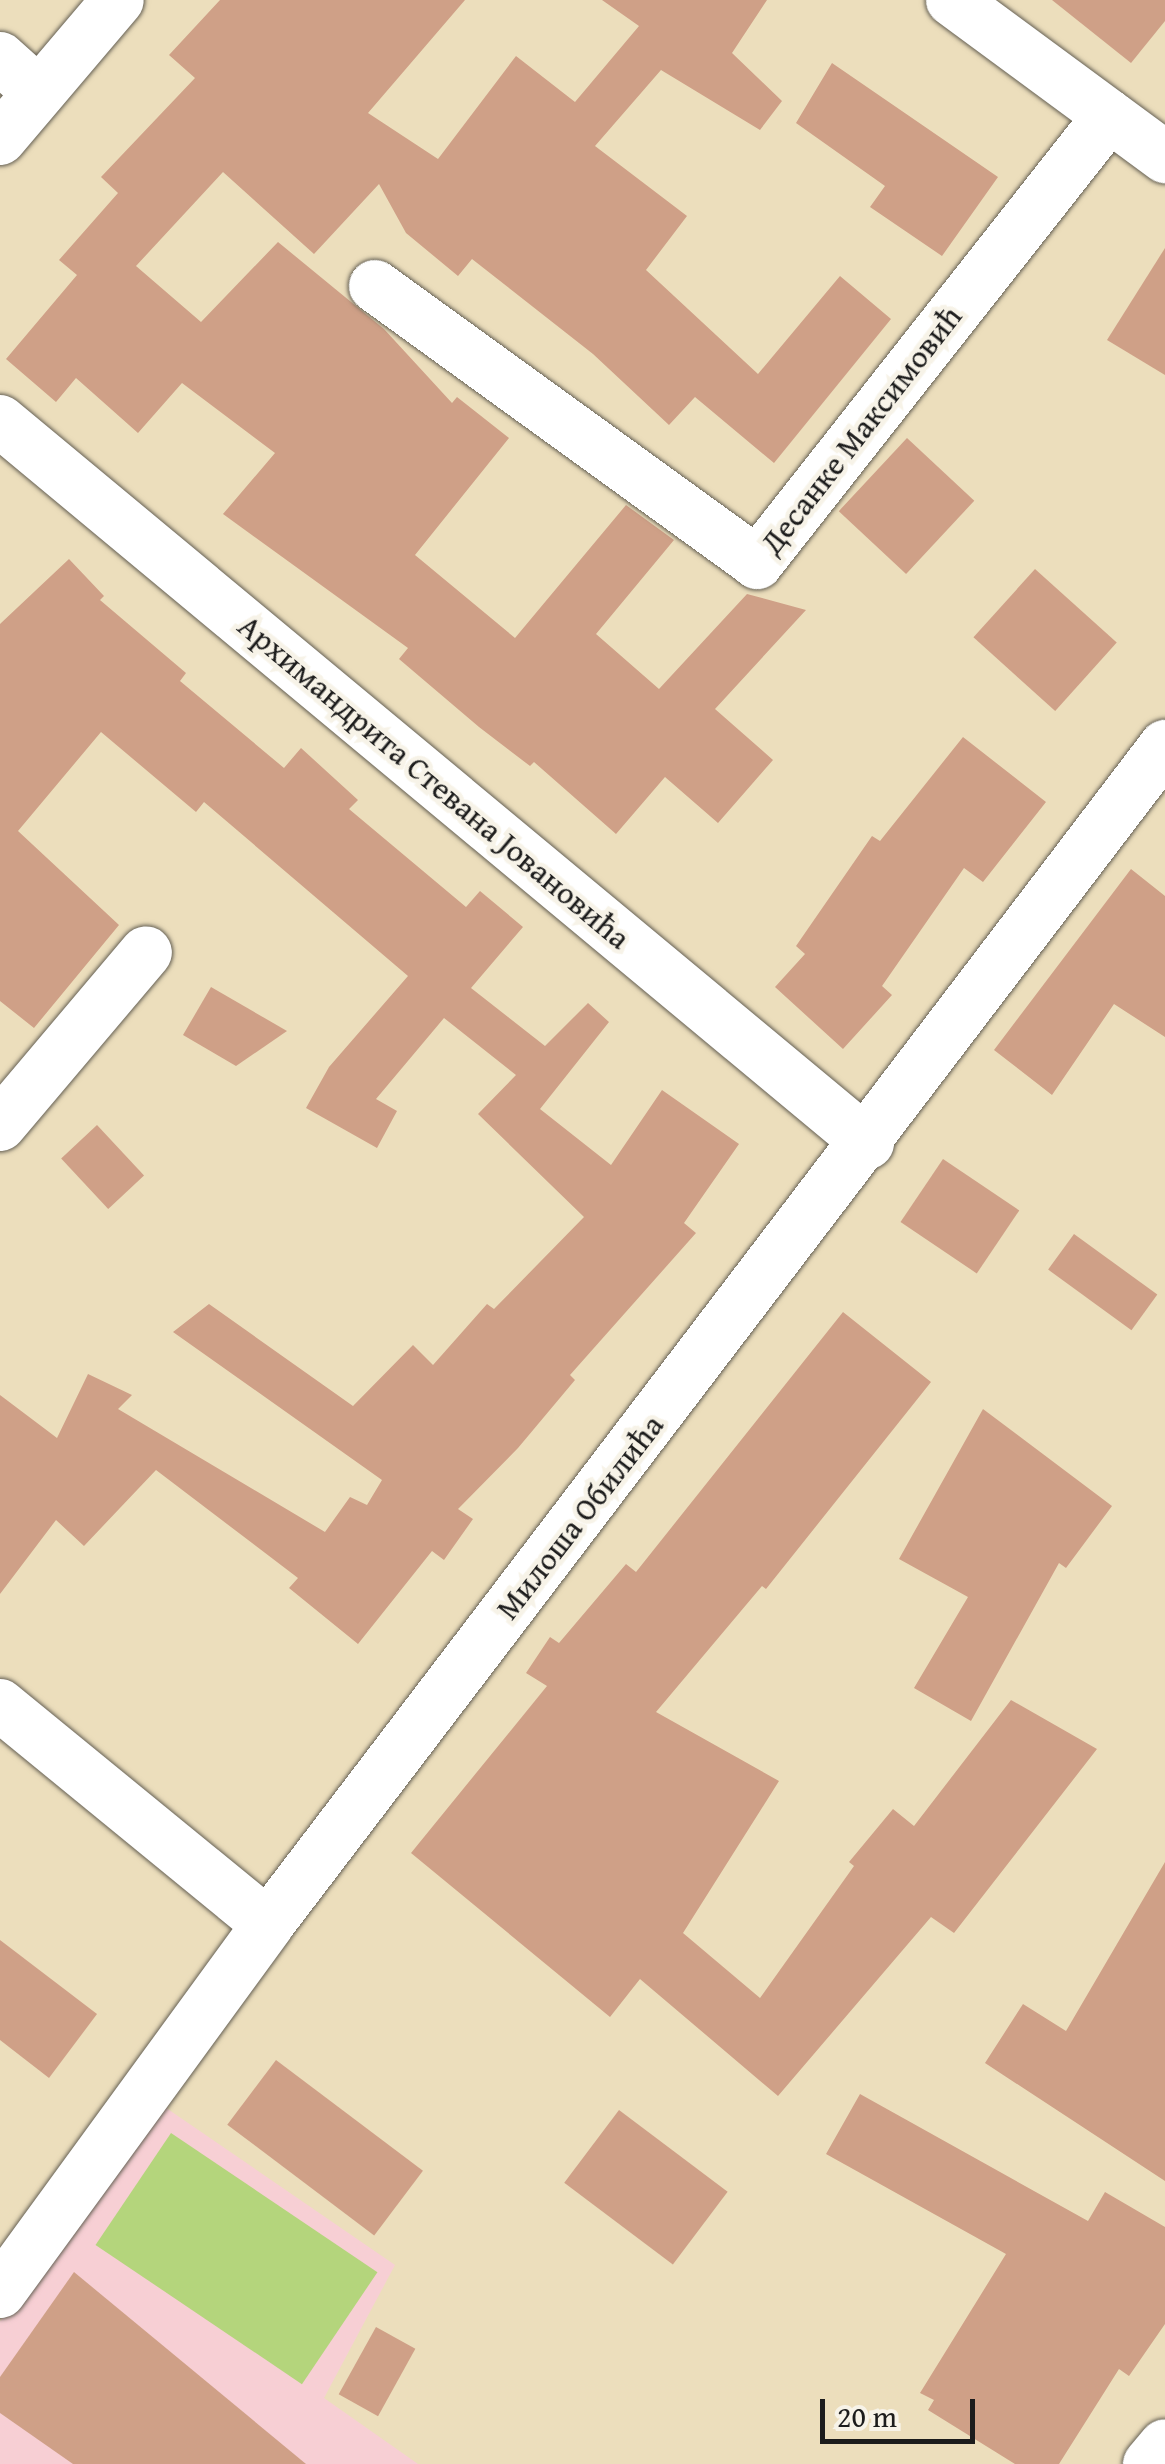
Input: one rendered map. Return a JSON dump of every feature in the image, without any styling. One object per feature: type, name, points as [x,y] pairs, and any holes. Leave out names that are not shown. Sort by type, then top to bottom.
[{"type":"main road","points":[[1150,2464],[1165,2446]]},
{"type":"street","points":[[0,139],[118,0]]},
{"type":"street","points":[[977,7],[1165,157]]},
{"type":"street","points":[[0,58],[39,93]]},
{"type":"street","name":"Десанке Максимовић","points":[[376,286],[757,563],[1109,116]]},
{"type":"street","name":"Архимандрита Стевана Јовановића","points":[[0,421],[868,1143]]},
{"type":"street","name":"Милоша Обилића","points":[[0,2292],[268,1924],[868,1143],[1165,746]]},
{"type":"street","points":[[0,1125],[146,952]]},
{"type":"street","points":[[0,1705],[268,1924]]},
{"type":"shaded area","points":[[156,2101],[395,2265],[324,2398],[418,2464],[0,2464],[0,2321]]},
{"type":"green space","points":[[171,2133],[377,2272],[302,2384],[96,2245]]},
{"type":"building","points":[[220,0],[465,0],[368,113],[438,159],[516,56],[575,102],[639,26],[602,0],[767,0],[732,53],[782,101],[760,130],[661,70],[595,146],[687,216],[646,270],[758,374],[840,276],[891,319],[774,463],[695,397],[669,425],[593,354],[472,259],[458,276],[406,233],[379,184],[314,254],[223,172],[136,266],[201,322],[278,242],[384,329],[452,403],[457,397],[509,438],[415,555],[515,638],[626,505],[674,540],[596,634],[659,689],[747,594],[806,610],[715,709],[773,760],[718,823],[665,777],[616,834],[534,762],[530,766],[479,727],[399,659],[408,648],[223,514],[275,453],[182,383],[138,433],[76,378],[56,402],[6,359],[77,275],[59,260],[118,193],[101,177],[195,78],[169,55]]},
{"type":"building","points":[[1052,0],[1165,0],[1165,21],[1131,63]]},
{"type":"building","points":[[832,63],[998,177],[942,256],[870,207],[885,186],[796,123]]},
{"type":"building","points":[[1165,248],[1165,375],[1107,340]]},
{"type":"building","points":[[907,438],[974,501],[906,574],[839,511]]},
{"type":"building","points":[[69,559],[104,596],[100,600],[186,673],[180,681],[284,768],[301,748],[358,800],[349,809],[466,907],[480,891],[523,927],[471,988],[545,1046],[588,1003],[609,1022],[540,1109],[611,1165],[662,1090],[739,1144],[684,1223],[696,1233],[570,1375],[575,1380],[518,1448],[458,1509],[473,1519],[444,1560],[432,1551],[358,1644],[289,1588],[298,1578],[156,1470],[84,1546],[56,1520],[0,1594],[0,1395],[57,1438],[88,1374],[132,1395],[118,1409],[325,1532],[350,1497],[367,1505],[382,1480],[173,1332],[209,1304],[353,1406],[413,1345],[433,1365],[487,1304],[494,1309],[584,1217],[478,1114],[516,1075],[444,1018],[376,1099],[397,1111],[377,1148],[306,1108],[329,1067],[408,976],[204,802],[196,812],[101,732],[18,831],[119,925],[34,1028],[0,1001],[0,624]]},
{"type":"building","points":[[1035,569],[1117,643],[1055,711],[973,637]]},
{"type":"building","points":[[963,737],[1046,802],[983,882],[964,868],[882,986],[892,995],[843,1049],[775,987],[805,954],[796,946],[872,836],[880,841]]},
{"type":"building","points":[[1131,869],[1165,896],[1165,1037],[1114,1004],[1052,1095],[994,1050]]},
{"type":"building","points":[[211,987],[287,1031],[236,1066],[183,1035]]},
{"type":"building","points":[[97,1125],[144,1175],[108,1209],[61,1158]]},
{"type":"building","points":[[943,1159],[1019,1210],[977,1273],[901,1222]]},
{"type":"building","points":[[1074,1234],[1157,1295],[1131,1330],[1048,1270]]},
{"type":"building","points":[[843,1312],[931,1382],[766,1589],[762,1586],[656,1712],[779,1781],[683,1933],[760,1998],[854,1866],[849,1862],[893,1809],[914,1826],[1011,1700],[1097,1749],[954,1933],[931,1917],[778,2096],[640,1979],[610,2017],[411,1853],[547,1686],[526,1673],[550,1637],[559,1643],[626,1564],[636,1572]]},
{"type":"building","points":[[983,1409],[1112,1506],[1066,1568],[1059,1563],[971,1721],[914,1688],[968,1597],[899,1559]]},
{"type":"building","points":[[1165,1862],[1165,2181],[985,2063],[1023,2004],[1066,2031]]},
{"type":"building","points":[[0,1940],[97,2014],[49,2078],[0,2040]]},
{"type":"building","points":[[276,2060],[423,2171],[374,2235],[227,2125]]},
{"type":"building","points":[[860,2094],[1088,2221],[1105,2192],[1165,2227],[1165,2324],[1129,2376],[1119,2369],[1059,2464],[1015,2464],[928,2410],[934,2400],[920,2393],[1006,2254],[826,2154]]},
{"type":"building","points":[[619,2110],[728,2192],[673,2265],[564,2183]]},
{"type":"building","points":[[74,2272],[306,2464],[73,2464],[0,2413],[0,2377]]},
{"type":"building","points":[[376,2327],[415,2349],[378,2416],[339,2394]]}]
